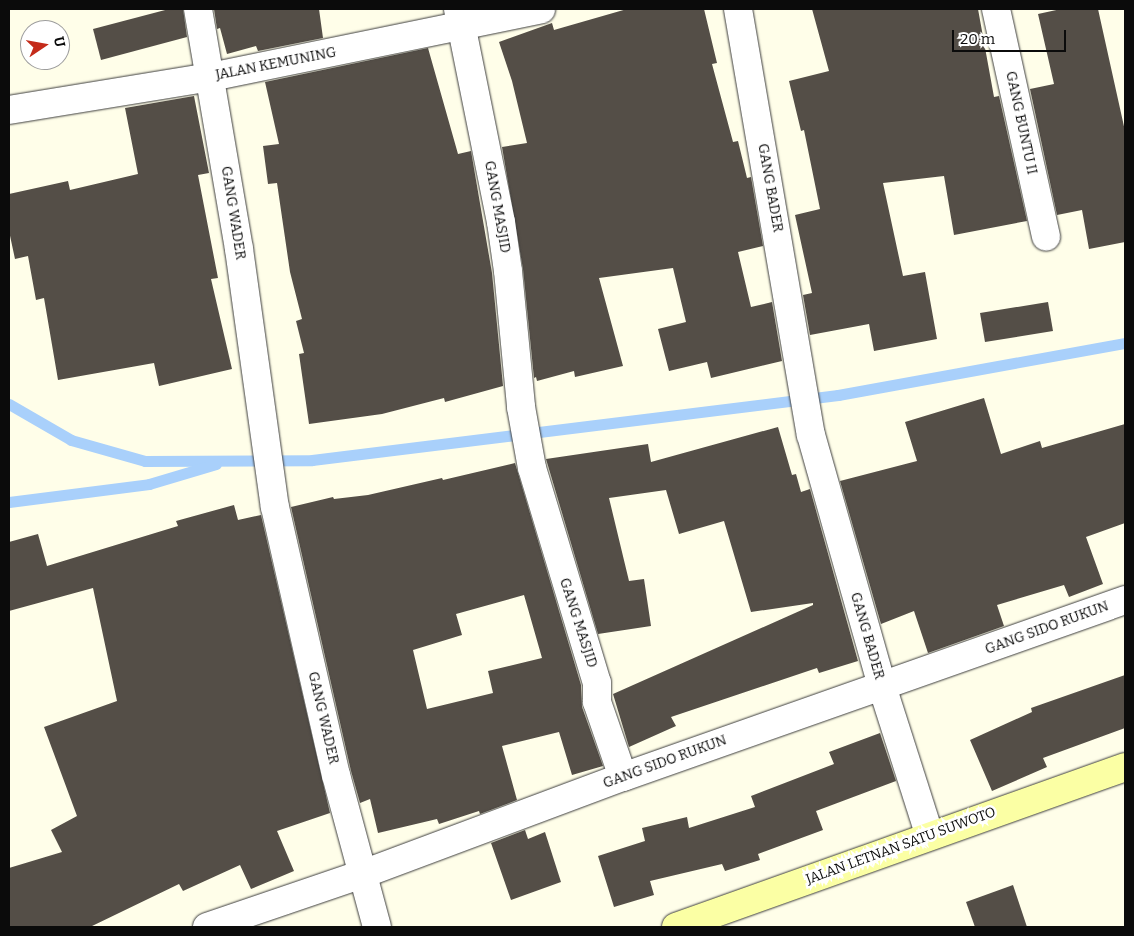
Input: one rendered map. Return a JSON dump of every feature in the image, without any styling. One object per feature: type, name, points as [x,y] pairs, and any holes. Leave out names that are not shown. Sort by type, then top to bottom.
[{"type":"main road","name":"JALAN LETNAN SATU SUWOTO","points":[[676,927],[1125,766]]},
{"type":"street","name":"GANG WADER","points":[[198,9],[239,249],[275,507],[336,775],[377,927]]},
{"type":"street","name":"JALAN KEMUNING","points":[[9,110],[211,77],[460,16],[541,9]]},
{"type":"street","name":"GANG BADER","points":[[738,9],[801,367],[811,435],[882,686],[930,836]]},
{"type":"street","name":"GANG BUNTU II","points":[[996,9],[1046,238]]},
{"type":"street","name":"GANG MASJID","points":[[460,16],[501,222],[508,270],[521,407],[532,468],[597,683],[597,702],[623,777]]},
{"type":"street","name":"GANG SIDO RUKUN","points":[[207,927],[363,874],[623,777],[1125,600]]},
{"type":"building","points":[[169,9],[183,9],[187,37],[101,60],[93,29]]},
{"type":"building","points":[[214,9],[319,9],[323,38],[258,51],[256,46],[227,54],[220,28],[217,29]]},
{"type":"building","points":[[627,9],[704,9],[717,63],[712,64],[733,142],[738,141],[747,178],[751,177],[763,246],[738,252],[751,307],[772,302],[782,361],[711,378],[707,362],[669,371],[658,329],[686,322],[673,268],[599,278],[623,366],[575,377],[574,371],[537,381],[536,377],[534,378],[523,269],[502,147],[527,143],[512,81],[499,42],[552,23],[554,30]]},
{"type":"building","points":[[812,9],[978,9],[994,97],[999,96],[1027,221],[954,235],[944,176],[883,183],[903,276],[925,272],[937,339],[874,351],[869,324],[810,335],[803,295],[812,293],[795,215],[820,209],[804,130],[801,131],[789,81],[829,71]]},
{"type":"building","points":[[1061,9],[1098,9],[1125,131],[1125,242],[1089,249],[1082,210],[1057,215],[1030,89],[1054,84],[1038,14]]},
{"type":"building","points":[[428,48],[458,154],[471,151],[492,273],[503,386],[445,402],[444,398],[382,414],[309,424],[299,354],[304,353],[296,321],[302,319],[290,272],[277,183],[268,184],[263,146],[279,144],[265,82]]},
{"type":"building","points":[[194,96],[209,173],[198,175],[218,278],[211,279],[232,369],[159,386],[154,363],[58,380],[44,298],[36,300],[28,256],[15,259],[9,231],[9,194],[68,181],[70,190],[138,174],[125,108]]},
{"type":"building","points":[[1048,302],[1053,331],[985,342],[980,313]]},
{"type":"building","points":[[984,398],[1001,454],[1040,441],[1042,448],[1125,424],[1125,523],[1086,537],[1103,584],[1069,597],[1064,585],[997,605],[1004,626],[928,653],[914,611],[881,624],[840,481],[917,461],[905,422]]},
{"type":"building","points":[[778,427],[792,475],[796,474],[801,492],[810,489],[858,661],[819,673],[817,668],[671,717],[676,726],[629,747],[613,694],[813,605],[813,603],[751,612],[724,521],[679,534],[666,490],[609,498],[629,581],[644,579],[651,626],[598,634],[546,459],[648,444],[651,462]]},
{"type":"building","points":[[515,463],[581,685],[582,707],[603,766],[572,775],[559,732],[502,746],[517,800],[480,814],[479,811],[439,824],[437,819],[378,833],[370,799],[360,803],[351,771],[291,507],[333,497],[334,499],[368,495],[442,478],[443,480]],"holes":[[[524,595],[542,658],[488,671],[493,693],[427,709],[413,650],[462,635],[456,614]]]},
{"type":"building","points":[[234,505],[238,520],[261,515],[330,813],[277,831],[294,871],[251,889],[240,865],[183,891],[179,884],[90,927],[9,927],[9,868],[62,852],[51,830],[77,816],[44,727],[117,701],[93,588],[9,611],[9,542],[38,534],[47,566],[178,526],[176,521]]},
{"type":"building","points":[[1125,675],[1125,728],[1043,758],[1047,767],[992,791],[970,740],[1032,712],[1031,708]]},
{"type":"building","points":[[880,733],[896,781],[816,811],[823,830],[758,854],[760,860],[725,871],[722,864],[650,881],[654,895],[614,907],[598,856],[645,841],[642,828],[687,817],[689,828],[755,807],[751,796],[834,764],[829,752]]},
{"type":"building","points":[[525,830],[528,839],[545,832],[561,882],[511,900],[491,843]]},
{"type":"building","points":[[1013,885],[1027,927],[975,927],[966,902]]},
{"type":"waterway","points":[[9,404],[71,440],[145,461],[312,460],[838,395],[1125,343]]},
{"type":"waterway","points":[[9,502],[149,484],[216,464]]}]
